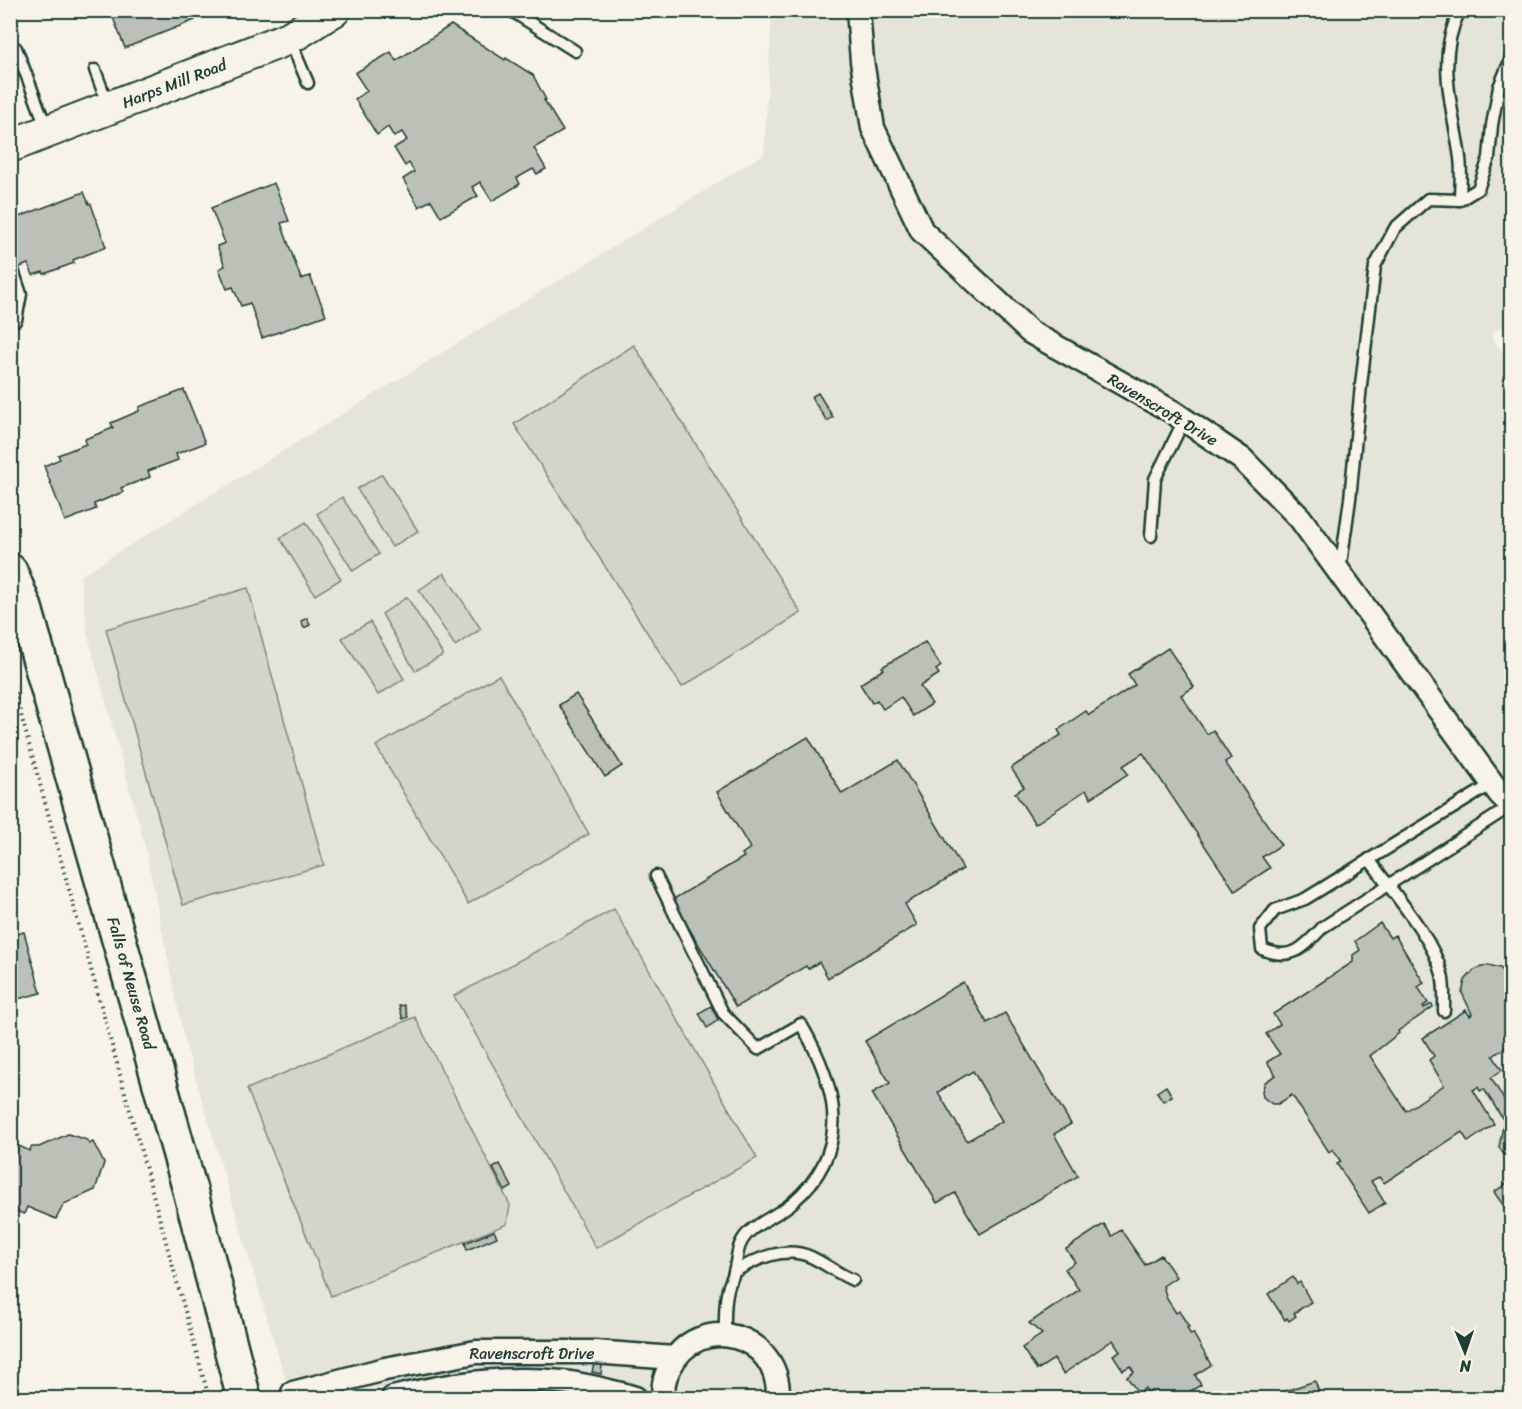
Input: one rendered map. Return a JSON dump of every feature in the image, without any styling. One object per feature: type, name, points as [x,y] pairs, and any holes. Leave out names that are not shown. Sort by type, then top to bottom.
[{"type":"main road","name":"Falls of Neuse Road","points":[[10,571],[25,608],[190,1190],[244,1398]]},
{"type":"street","name":"Harps Mill Road","points":[[10,146],[289,38],[334,10]]},
{"type":"street","name":"Ravenscroft Drive","points":[[858,10],[862,61],[873,128],[922,231],[1030,332],[1184,420],[1242,459],[1300,518],[1492,784],[1511,806]]},
{"type":"street","points":[[664,1398],[665,1375],[674,1358],[688,1345],[706,1336],[725,1335],[744,1340],[761,1351],[773,1366],[778,1386],[778,1398]]},
{"type":"street","name":"Ravenscroft Drive","points":[[291,1398],[293,1393],[348,1378],[476,1352],[569,1352],[674,1358]]},
{"type":"street","points":[[567,1382],[569,1352]]},
{"type":"street","name":"Ravenscroft Drive","points":[[393,1398],[440,1388],[499,1380],[567,1382],[635,1398]]},
{"type":"lane","points":[[510,10],[575,51]]},
{"type":"lane","points":[[1460,10],[1452,26],[1446,70],[1451,114],[1460,159],[1460,200]]},
{"type":"lane","points":[[289,38],[308,83]]},
{"type":"lane","points":[[16,48],[48,132]]},
{"type":"lane","points":[[1340,573],[1375,266],[1395,228],[1428,199],[1460,200],[1478,189],[1488,158],[1499,87],[1512,56]]},
{"type":"lane","points":[[95,70],[109,108]]},
{"type":"lane","points":[[13,270],[21,294],[16,320]]},
{"type":"lane","points":[[1151,536],[1155,479],[1184,420]]},
{"type":"lane","points":[[1492,784],[1305,899],[1275,909],[1260,929],[1262,949],[1274,954],[1292,955],[1323,927],[1511,806]]},
{"type":"lane","points":[[1369,860],[1407,910],[1437,960],[1444,984],[1444,1011]]},
{"type":"lane","points":[[656,876],[723,1013],[758,1049],[801,1024],[818,1053],[830,1084],[834,1119],[832,1141],[825,1159],[808,1188],[791,1204],[748,1233],[737,1248],[734,1272],[725,1303],[725,1335]]},
{"type":"lane","points":[[734,1272],[765,1256],[796,1253],[810,1257],[853,1280]]},
{"type":"path","points":[[10,675],[208,1398]]},
{"type":"shaded area","points":[[772,11],[1511,11],[1511,319],[1491,335],[1512,366],[1511,1398],[291,1398],[185,1043],[144,842],[88,636],[80,576],[764,154]]},
{"type":"shaded area","points":[[634,345],[801,613],[682,687],[514,424]]},
{"type":"shaded area","points":[[382,474],[418,531],[392,547],[357,489]]},
{"type":"shaded area","points":[[342,497],[379,554],[353,571],[317,514]]},
{"type":"shaded area","points":[[306,522],[341,579],[315,595],[280,538]]},
{"type":"shaded area","points":[[444,573],[481,629],[455,646],[419,590]]},
{"type":"shaded area","points":[[248,588],[324,865],[183,905],[106,629]]},
{"type":"shaded area","points":[[407,597],[443,655],[415,671],[382,614]]},
{"type":"shaded area","points":[[370,622],[404,679],[378,695],[342,638]]},
{"type":"shaded area","points":[[499,675],[589,834],[468,904],[376,746]]},
{"type":"shaded area","points":[[614,909],[757,1158],[596,1248],[454,996]]},
{"type":"shaded area","points":[[415,1017],[510,1205],[507,1224],[331,1296],[247,1089]]},
{"type":"building","points":[[110,10],[196,10],[192,12],[195,20],[125,48]]},
{"type":"building","points":[[451,25],[533,75],[546,100],[544,100],[563,131],[534,148],[546,169],[537,174],[533,169],[517,178],[520,184],[492,201],[480,182],[472,187],[478,196],[441,217],[431,200],[419,207],[403,179],[414,172],[409,163],[405,166],[394,148],[407,140],[402,132],[394,137],[388,127],[377,135],[355,99],[367,91],[355,73],[391,52],[396,61]]},
{"type":"building","points":[[274,183],[289,221],[281,223],[301,279],[310,276],[326,315],[262,338],[250,303],[241,306],[233,287],[227,289],[219,269],[225,266],[217,246],[225,243],[211,208]]},
{"type":"building","points":[[84,192],[91,204],[106,247],[73,260],[74,263],[44,274],[43,272],[33,275],[28,264],[10,271],[10,234],[16,232],[11,220]]},
{"type":"building","points":[[184,390],[205,443],[176,454],[178,460],[148,471],[150,477],[121,488],[123,492],[94,504],[96,509],[65,521],[44,466],[60,459],[58,455],[86,444],[85,439],[113,428],[111,423],[139,411],[139,407]]},
{"type":"building","points":[[818,393],[833,417],[827,421],[811,397]]},
{"type":"building","points":[[307,618],[310,625],[304,628],[301,621]]},
{"type":"building","points":[[925,642],[941,666],[936,670],[939,674],[920,686],[932,704],[913,716],[901,697],[883,709],[877,700],[872,703],[860,684],[884,669],[882,667]]},
{"type":"building","points":[[1168,648],[1194,687],[1181,695],[1207,734],[1213,730],[1231,758],[1225,762],[1281,845],[1262,857],[1270,868],[1235,891],[1143,753],[1123,766],[1128,774],[1091,798],[1086,790],[1035,824],[1015,793],[1024,787],[1011,768],[1061,735],[1058,730],[1086,711],[1089,715],[1135,685],[1128,674]]},
{"type":"building","points":[[576,694],[622,766],[605,777],[559,705]]},
{"type":"building","points":[[808,737],[842,794],[898,760],[963,869],[905,904],[917,925],[828,978],[819,962],[808,969],[806,966],[736,1007],[672,900],[744,857],[742,854],[750,848],[717,792]]},
{"type":"building","points":[[1380,923],[1390,938],[1395,935],[1424,983],[1418,987],[1428,1003],[1423,1006],[1424,1008],[1432,1004],[1433,1007],[1398,1031],[1399,1033],[1370,1056],[1406,1111],[1444,1085],[1429,1060],[1434,1056],[1423,1038],[1466,1010],[1470,1016],[1472,1014],[1462,993],[1465,980],[1474,970],[1488,965],[1500,968],[1510,978],[1512,1043],[1493,1056],[1502,1070],[1491,1078],[1512,1113],[1510,1146],[1512,1148],[1512,1167],[1499,1147],[1504,1121],[1484,1089],[1480,1091],[1478,1087],[1473,1090],[1494,1124],[1468,1142],[1462,1132],[1384,1183],[1379,1177],[1371,1181],[1385,1203],[1369,1213],[1337,1164],[1341,1162],[1333,1149],[1329,1152],[1292,1095],[1278,1104],[1272,1104],[1263,1097],[1262,1091],[1265,1082],[1276,1075],[1267,1062],[1280,1054],[1266,1034],[1280,1024],[1273,1014],[1353,962],[1353,955],[1360,950],[1355,941]]},
{"type":"building","points":[[24,932],[41,993],[10,1001],[10,936]]},
{"type":"building","points":[[963,982],[987,1023],[1005,1013],[1071,1124],[1054,1134],[1078,1176],[980,1234],[955,1193],[937,1203],[872,1093],[890,1083],[865,1041]],"holes":[[[973,1071],[1002,1121],[967,1141],[938,1092]]]},
{"type":"building","points":[[404,1005],[408,1017],[403,1019],[399,1006]]},
{"type":"building","points":[[711,1006],[718,1020],[707,1028],[699,1013]]},
{"type":"building","points":[[1166,1086],[1172,1096],[1163,1101],[1157,1092]]},
{"type":"building","points":[[68,1134],[87,1140],[89,1144],[93,1142],[104,1163],[95,1190],[64,1204],[56,1219],[27,1207],[24,1214],[10,1209],[10,1164],[19,1146],[30,1151],[31,1147],[39,1147]]},
{"type":"building","points":[[500,1164],[512,1187],[505,1191],[493,1168]]},
{"type":"building","points":[[1512,1180],[1512,1218],[1494,1192]]},
{"type":"building","points":[[1104,1224],[1112,1236],[1121,1230],[1145,1265],[1161,1255],[1176,1277],[1163,1286],[1167,1299],[1176,1313],[1179,1311],[1191,1335],[1193,1333],[1211,1365],[1195,1375],[1201,1385],[1178,1398],[1175,1398],[1171,1392],[1160,1398],[1152,1398],[1145,1388],[1138,1393],[1127,1377],[1134,1372],[1130,1366],[1123,1370],[1113,1355],[1120,1351],[1113,1340],[1063,1374],[1054,1359],[1037,1370],[1022,1348],[1042,1334],[1029,1323],[1079,1290],[1065,1269],[1075,1262],[1066,1249]]},
{"type":"building","points":[[494,1231],[497,1237],[467,1250],[465,1243]]},
{"type":"building","points":[[1512,1263],[1512,1281],[1503,1268]]},
{"type":"building","points":[[1293,1277],[1297,1284],[1300,1282],[1311,1302],[1294,1313],[1296,1316],[1289,1321],[1287,1318],[1285,1320],[1268,1294]]},
{"type":"building","points":[[594,1364],[602,1365],[601,1374],[592,1372]]},
{"type":"building","points":[[1315,1381],[1321,1398],[1264,1398]]}]
